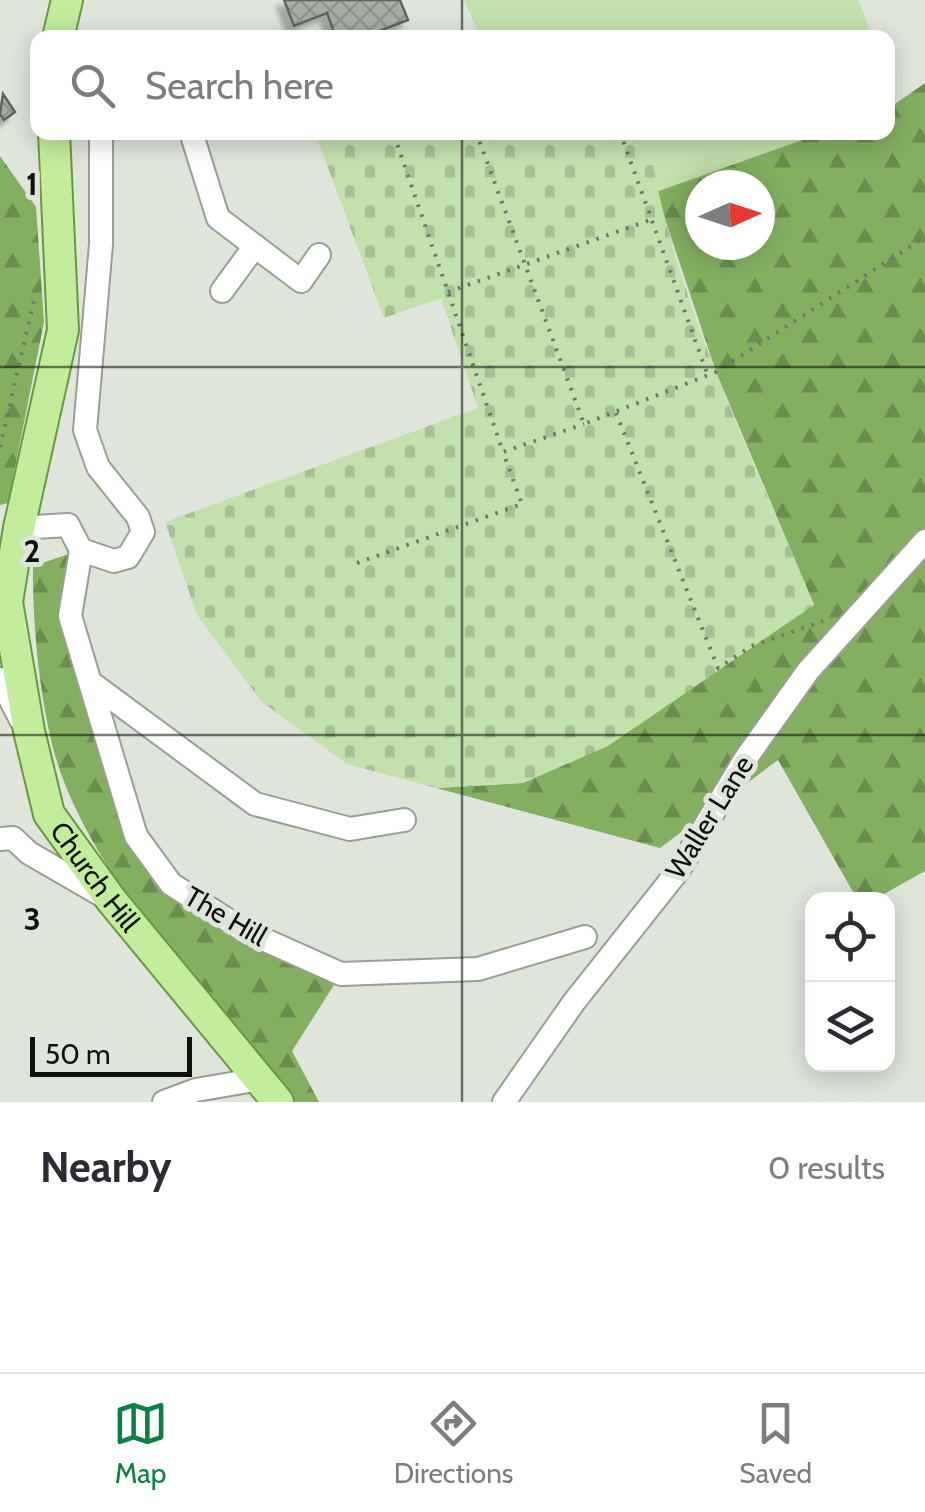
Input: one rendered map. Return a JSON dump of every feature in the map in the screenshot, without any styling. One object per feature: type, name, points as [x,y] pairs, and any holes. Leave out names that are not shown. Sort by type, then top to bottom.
[{"type":"main road","points":[[60,30],[67,0]]},
{"type":"main road","name":"Church Hill","points":[[54,140],[62,330],[19,528],[8,602],[29,731],[49,814],[112,902],[269,1090]]},
{"type":"street","points":[[19,528],[68,525],[80,550],[114,561],[128,556],[142,532],[138,517],[98,467],[85,430],[101,244],[101,140]]},
{"type":"street","points":[[194,140],[218,218],[302,281],[319,255]]},
{"type":"street","points":[[222,291],[255,246]]},
{"type":"street","name":"Waller Lane","points":[[504,1102],[574,1002],[678,871],[746,758],[808,671],[925,542]]},
{"type":"street","name":"The Hill","points":[[80,550],[70,616],[94,685],[136,836],[171,884],[245,931],[341,974],[478,969],[585,936]]},
{"type":"street","points":[[0,678],[29,731]]},
{"type":"street","points":[[94,685],[256,804],[350,830],[404,820]]},
{"type":"street","points":[[0,839],[12,838],[28,852],[112,902]]},
{"type":"street","points":[[164,1102],[196,1090],[269,1090]]},
{"type":"path","points":[[357,564],[522,504],[396,140]]},
{"type":"path","points":[[479,140],[584,424]]},
{"type":"path","points":[[623,140],[708,376]]},
{"type":"path","points":[[448,292],[651,219]]},
{"type":"path","points":[[503,452],[716,372],[925,237]]},
{"type":"path","points":[[0,448],[40,282]]},
{"type":"path","points":[[616,412],[718,668],[752,646],[828,619]]},
{"type":"green space","points":[[464,0],[859,0],[870,30],[477,30]]},
{"type":"green space","points":[[925,83],[925,871],[888,892],[853,892],[778,760],[660,848],[436,788],[523,783],[696,683],[814,605],[716,372],[656,192],[685,182],[685,260],[775,260],[775,170],[718,170],[802,140],[895,140],[895,104]]},
{"type":"green space","points":[[318,140],[648,140],[659,194],[694,314],[814,605],[608,746],[523,783],[436,788],[347,764],[262,702],[197,615],[165,522],[478,408],[441,298],[384,318]]},
{"type":"green space","points":[[648,140],[803,140],[718,170],[685,170],[685,182],[656,192]]},
{"type":"green space","points":[[0,156],[36,207],[44,322],[8,503],[0,505]]},
{"type":"green space","points":[[81,550],[70,616],[136,836],[171,884],[341,974],[292,1051],[319,1102],[294,1102],[163,944],[103,859],[60,771],[43,698],[33,566]]},
{"type":"building","points":[[284,0],[400,0],[408,20],[382,30],[333,30],[327,13],[294,26]]},
{"type":"building","points":[[3,94],[15,112],[4,120],[0,114]]}]
